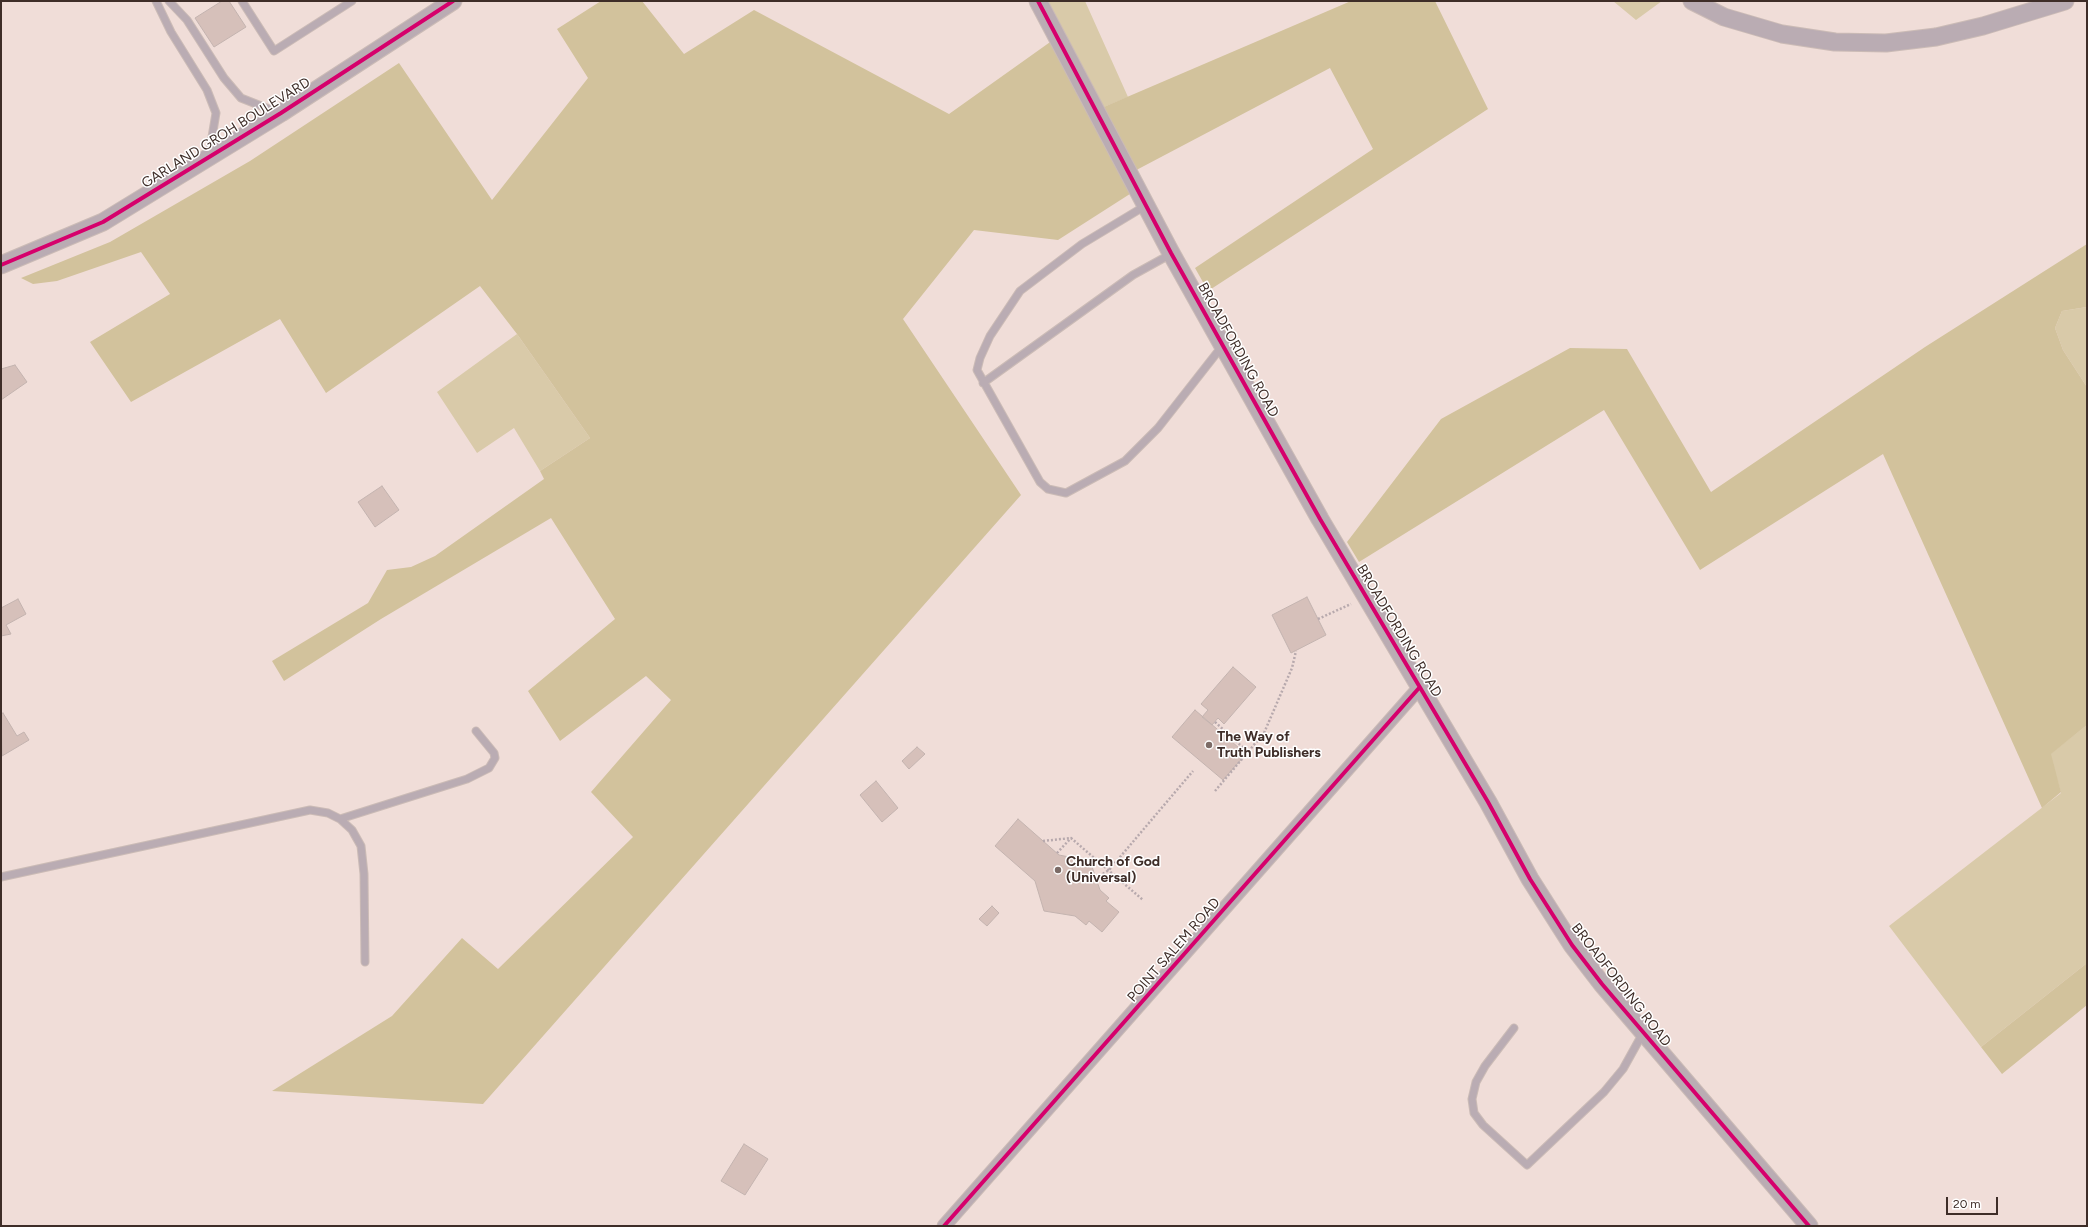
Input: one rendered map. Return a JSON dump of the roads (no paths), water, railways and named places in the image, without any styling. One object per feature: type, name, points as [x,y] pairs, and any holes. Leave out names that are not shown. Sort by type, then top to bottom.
[{"type":"street","name":"GARLAND GROH BOULEVARD","points":[[1,265],[103,222],[282,113],[453,1]]},
{"type":"street","name":"BROADFORDING ROAD","points":[[1038,1],[1171,253],[1366,597],[1488,802],[1530,879],[1564,932],[1602,984],[1808,1226]]},
{"type":"street","points":[[1692,1],[1724,17],[1782,34],[1835,42],[1886,43],[1936,37],[1963,31],[2065,1]]},
{"type":"street","name":"POINT SALEM ROAD","points":[[944,1226],[1419,688]]},
{"type":"lane","points":[[156,1],[171,32],[207,90],[216,113],[209,157]]},
{"type":"lane","points":[[169,1],[187,20],[224,78],[241,98],[282,113]]},
{"type":"lane","points":[[242,1],[274,51],[352,1]]},
{"type":"lane","points":[[1145,206],[1082,244],[1020,291],[990,336],[980,358],[977,370],[983,383],[1040,482],[1048,490],[1066,493],[1125,461],[1158,428],[1223,345]]},
{"type":"lane","points":[[983,383],[1133,275],[1171,253]]},
{"type":"lane","points":[[340,819],[460,782],[489,768],[495,758],[494,753],[476,731]]},
{"type":"lane","points":[[1,877],[310,810],[328,812],[340,819],[352,830],[361,846],[364,874],[364,962]]},
{"type":"lane","points":[[1514,1028],[1485,1066],[1476,1082],[1472,1099],[1474,1113],[1482,1125],[1527,1165],[1604,1092],[1623,1069],[1643,1033]]},
{"type":"place","name":"The Way of Truth Publishers","points":[[1209,745]]},
{"type":"place","name":"Church of God (Universal)","points":[[1058,870]]}]
